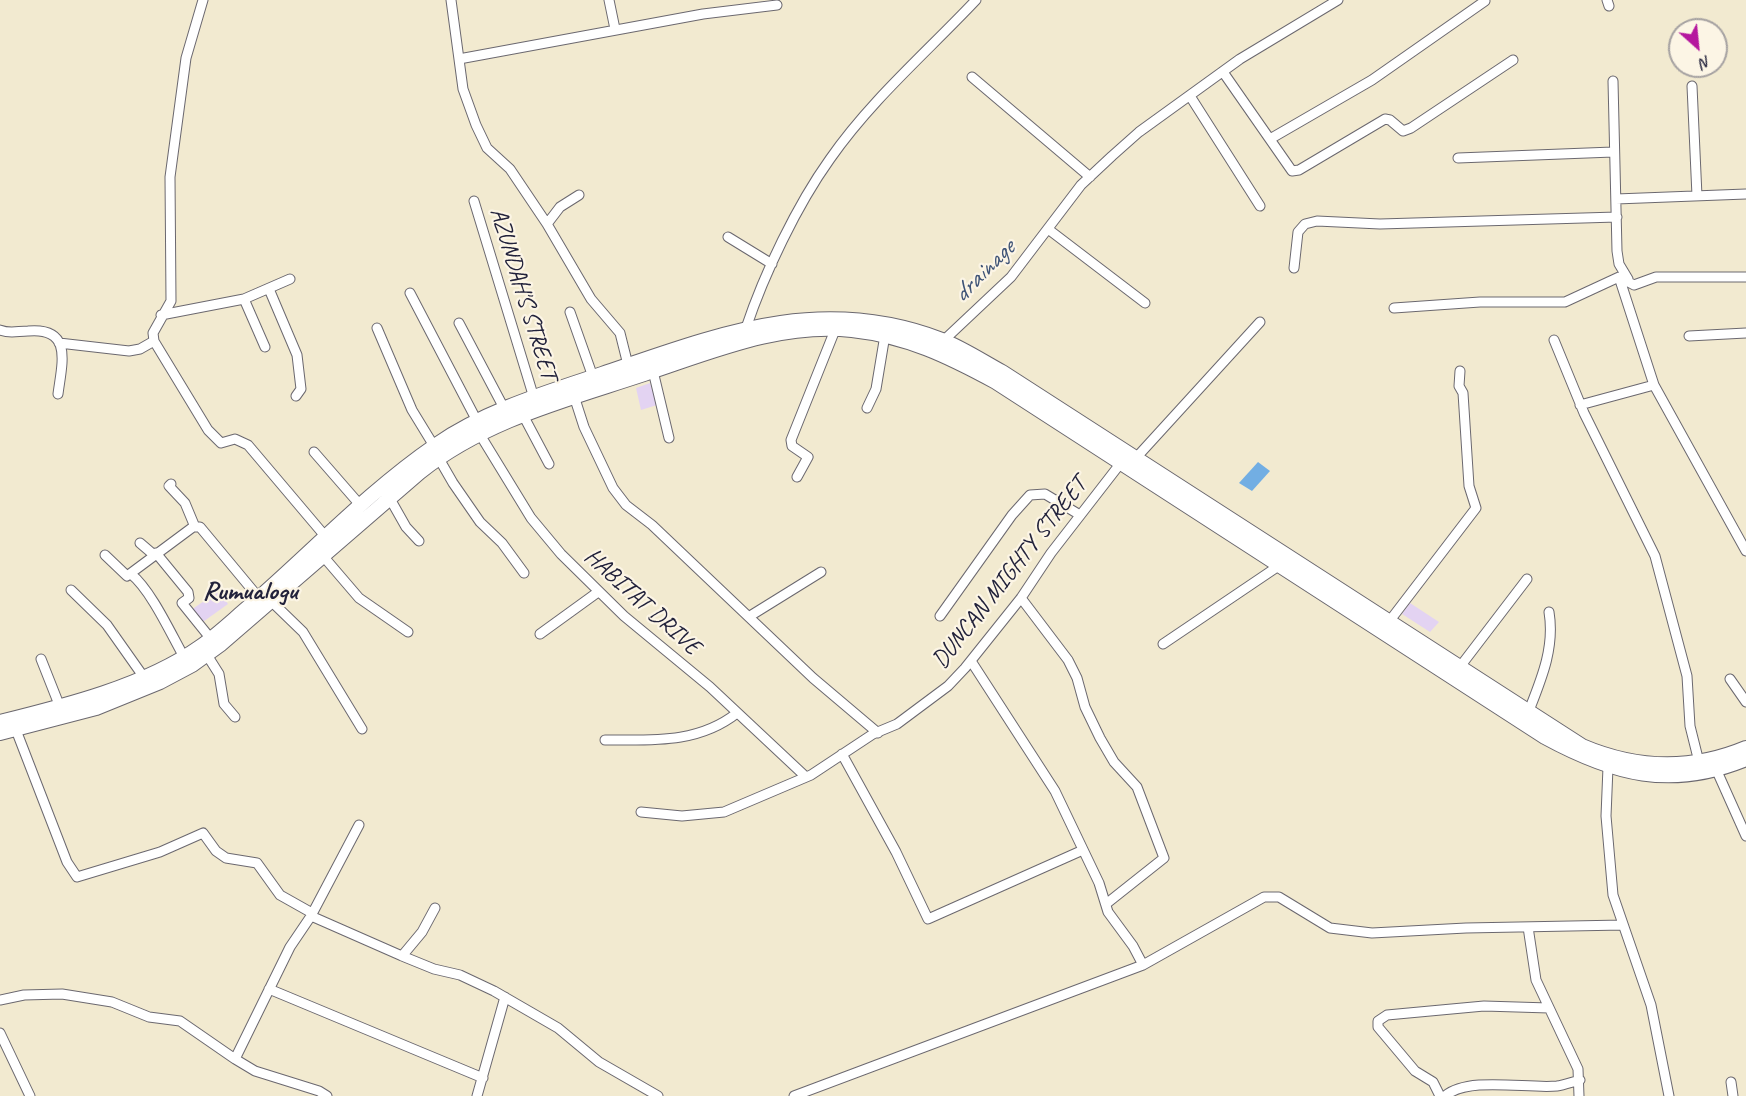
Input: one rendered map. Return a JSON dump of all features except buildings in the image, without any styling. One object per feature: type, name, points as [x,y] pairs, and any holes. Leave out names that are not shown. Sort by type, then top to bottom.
[{"type":"main road","points":[[0,722],[60,707],[153,677],[207,655],[326,536],[361,506],[436,452],[505,410],[593,377],[746,327],[784,321],[850,320],[906,329],[1002,372],[1581,746],[1607,757],[1654,765],[1699,762],[1746,748]]},
{"type":"main road","points":[[478,427],[524,415],[574,396],[776,333],[835,330],[885,335],[939,345],[1545,737],[1608,767],[1654,776],[1697,774],[1746,759]]},
{"type":"main road","points":[[0,734],[96,708],[184,657],[323,556],[436,452]]},
{"type":"street","points":[[203,0],[186,58],[170,177],[171,301],[161,315],[153,333],[154,341],[208,430],[221,443],[235,439],[248,445],[326,536]]},
{"type":"street","points":[[451,0],[463,89],[487,148],[510,169],[547,224],[561,253],[591,299],[620,333],[628,365]]},
{"type":"street","points":[[609,0],[615,29]]},
{"type":"street","points":[[746,327],[772,264],[829,160],[878,101],[976,0]]},
{"type":"street","points":[[939,345],[1011,277],[1090,177],[1139,132],[1222,72],[1300,21],[1338,0]]},
{"type":"street","points":[[1270,139],[1372,80],[1485,1]]},
{"type":"street","points":[[459,59],[703,14],[777,6]]},
{"type":"street","points":[[1222,72],[1292,171],[1299,170],[1385,119],[1390,120],[1403,131],[1411,128],[1513,60]]},
{"type":"street","points":[[972,77],[1090,177]]},
{"type":"street","points":[[1613,81],[1613,152],[1619,264],[1634,285]]},
{"type":"street","points":[[1692,86],[1697,196]]},
{"type":"street","points":[[1190,96],[1260,206]]},
{"type":"street","points":[[1458,158],[1613,152]]},
{"type":"street","points":[[1616,199],[1746,194]]},
{"type":"street","points":[[547,224],[560,207],[579,195]]},
{"type":"street","name":"AZUNDAH'S STREET","points":[[474,201],[534,398]]},
{"type":"street","points":[[1294,268],[1298,232],[1305,224],[1317,221],[1380,224],[1617,217]]},
{"type":"street","points":[[1048,230],[1145,303]]},
{"type":"street","points":[[728,237],[772,264]]},
{"type":"street","points":[[1619,277],[1634,285],[1656,278],[1746,277]]},
{"type":"street","points":[[1394,309],[1480,302],[1565,302],[1619,277]]},
{"type":"street","points":[[1619,277],[1654,385],[1746,551]]},
{"type":"street","points":[[161,315],[244,299],[290,279]]},
{"type":"street","points":[[269,289],[282,315],[299,362],[301,389],[296,396]]},
{"type":"street","name":"HABITAT DRIVE","points":[[410,292],[478,427],[531,518],[561,555],[598,591],[806,777]]},
{"type":"street","points":[[244,299],[265,347]]},
{"type":"street","points":[[570,312],[593,377]]},
{"type":"street","points":[[1135,459],[1260,322]]},
{"type":"street","points":[[459,323],[505,410]]},
{"type":"street","points":[[377,328],[412,410],[436,452],[473,513],[524,573]]},
{"type":"street","points":[[0,330],[9,332],[46,331],[59,343],[63,351],[58,394]]},
{"type":"street","points":[[797,477],[808,457],[792,446],[791,440],[835,330]]},
{"type":"street","points":[[1689,336],[1746,333]]},
{"type":"street","points":[[867,408],[876,389],[885,335]]},
{"type":"street","points":[[1554,340],[1580,405],[1655,556],[1687,676],[1690,726],[1699,762]]},
{"type":"street","points":[[59,343],[135,351],[154,341]]},
{"type":"street","points":[[653,371],[669,438]]},
{"type":"street","points":[[1388,623],[1476,508],[1469,486],[1463,393],[1459,386],[1460,371]]},
{"type":"street","points":[[1580,405],[1654,385]]},
{"type":"street","points":[[574,396],[584,427],[613,488],[626,505],[652,525],[813,678],[878,733]]},
{"type":"street","points":[[524,415],[549,464]]},
{"type":"street","points":[[314,452],[361,506]]},
{"type":"street","name":"DUNCAN MIGHTY STREET","points":[[640,812],[682,816],[723,812],[806,777],[897,724],[933,698],[971,661],[1021,598],[1080,515],[1120,464]]},
{"type":"street","points":[[171,484],[169,486],[185,503],[195,527]]},
{"type":"street","points":[[940,616],[1012,514],[1030,495],[1045,494],[1080,515]]},
{"type":"street","points":[[389,497],[406,527],[419,542]]},
{"type":"street","points":[[105,555],[127,576],[195,527],[200,527],[265,599],[303,632],[362,729]]},
{"type":"street","points":[[141,543],[155,554],[188,592],[189,598],[182,603],[211,639]]},
{"type":"street","points":[[323,556],[360,598],[408,632]]},
{"type":"street","points":[[1163,644],[1280,564]]},
{"type":"street","points":[[750,616],[821,572]]},
{"type":"street","points":[[131,574],[140,580],[184,657]]},
{"type":"street","points":[[1459,668],[1527,579]]},
{"type":"street","points":[[71,590],[95,611],[153,677]]},
{"type":"street","points":[[540,634],[598,591]]},
{"type":"street","points":[[1021,598],[1068,660],[1077,678],[1085,707],[1100,738],[1114,762],[1137,787],[1164,858],[1106,904]]},
{"type":"street","points":[[1528,713],[1550,648],[1552,631],[1550,612]]},
{"type":"street","points":[[207,655],[219,674],[224,704],[235,717]]},
{"type":"street","points":[[41,659],[60,707]]},
{"type":"street","points":[[971,661],[1055,791],[1099,883],[1108,912],[1143,964]]},
{"type":"street","points":[[1730,680],[1746,702]]},
{"type":"street","points":[[605,740],[657,740],[692,736],[716,727],[737,713]]},
{"type":"street","points":[[16,730],[67,862],[77,877],[160,852],[203,833],[216,851],[226,858],[257,863],[280,895],[312,914],[345,933],[434,969],[460,975],[505,997],[558,1028],[599,1062],[658,1096]]},
{"type":"street","points":[[842,754],[896,852],[928,919],[1083,850]]},
{"type":"street","points":[[1608,767],[1606,816],[1608,859],[1613,895],[1651,1005],[1669,1096]]},
{"type":"street","points":[[1716,769],[1746,836]]},
{"type":"street","points":[[235,1059],[290,947],[312,914],[358,825]]},
{"type":"street","points":[[794,1096],[807,1094],[1013,1011],[1143,964],[1264,897],[1279,897],[1330,928],[1372,933],[1623,925]]},
{"type":"street","points":[[402,956],[435,908]]},
{"type":"street","points":[[1528,927],[1532,969],[1578,1069],[1579,1096]]},
{"type":"street","points":[[269,989],[483,1077]]},
{"type":"street","points":[[0,1000],[24,995],[62,994],[112,1002],[149,1017],[180,1021],[255,1071],[319,1091],[327,1096]]},
{"type":"street","points":[[477,1096],[505,997]]},
{"type":"street","points":[[1440,1096],[1433,1082],[1415,1071],[1378,1027],[1378,1021],[1387,1015],[1484,1006],[1549,1008]]},
{"type":"street","points":[[0,1033],[30,1096]]},
{"type":"street","points":[[1445,1096],[1458,1088],[1510,1084],[1555,1086],[1580,1080]]},
{"type":"street","points":[[1731,1082],[1733,1096]]},
{"type":"shaded area","points":[[650,383],[657,405],[641,410],[636,388]]},
{"type":"shaded area","points":[[211,591],[214,594],[219,591],[228,604],[200,624],[191,610],[207,599],[205,596]]},
{"type":"shaded area","points":[[1410,603],[1439,622],[1430,632],[1402,614]]},
{"type":"water","points":[[1258,462],[1270,471],[1252,491],[1239,483]]},
{"type":"district","name":"Rumualogu","points":[[250,592]]},
{"type":"water label","name":"drainage","points":[[984,272]]}]
